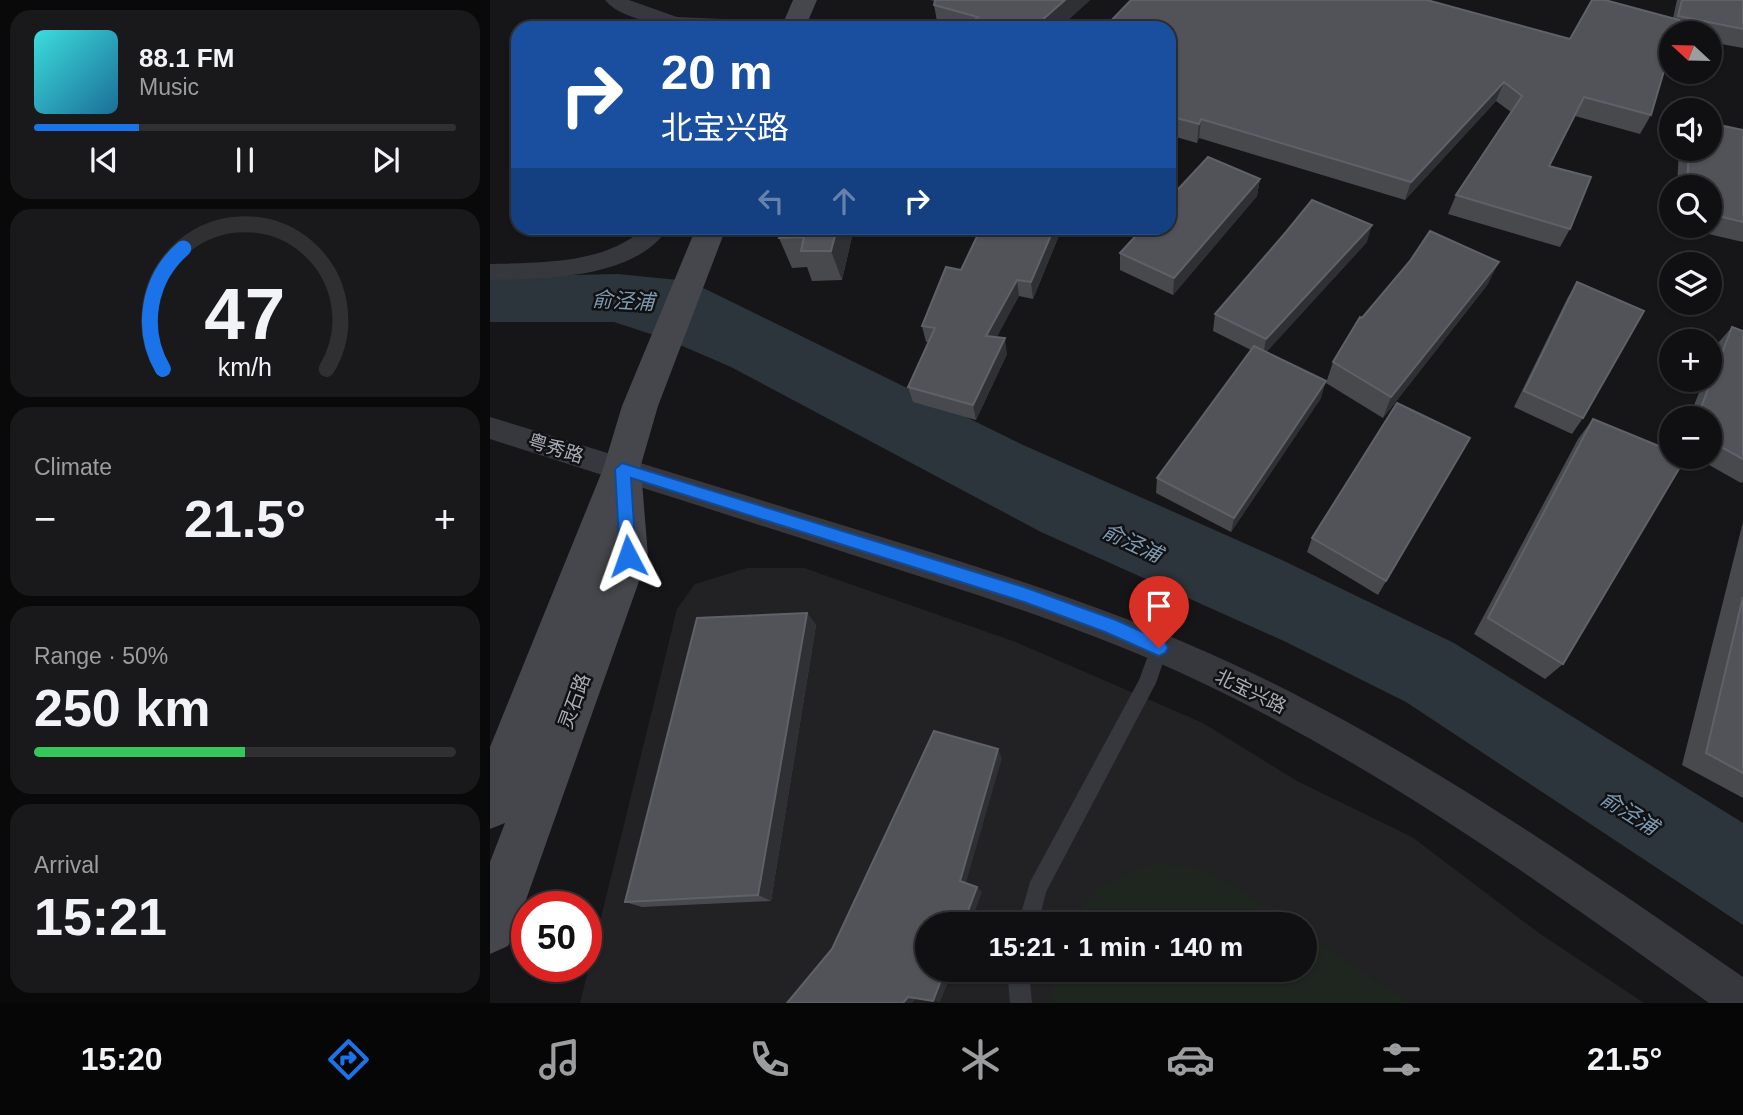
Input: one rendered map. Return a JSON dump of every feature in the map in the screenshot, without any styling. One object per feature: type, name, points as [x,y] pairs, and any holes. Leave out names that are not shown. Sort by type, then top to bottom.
[{"type":"main road","points":[[796,21],[805,0]]},
{"type":"main road","name":"灵石路","points":[[490,805],[622,469],[640,405],[708,235]]},
{"type":"main road","name":"灵石路","points":[[490,928],[628,556],[622,469]]},
{"type":"street","points":[[614,0],[639,12],[669,21]]},
{"type":"street","points":[[490,272],[564,269],[624,251],[653,235]]},
{"type":"street","name":"粤秀路","points":[[490,428],[622,469]]},
{"type":"street","name":"北宝兴路","points":[[622,469],[1024,594],[1110,626],[1290,710],[1477,820],[1743,1002]]},
{"type":"lane","points":[[1031,912],[1037,889],[1147,682],[1159,648]]},
{"type":"lane","points":[[1019,982],[1021,1003]]},
{"type":"shaded area","points":[[747,568],[804,568],[1013,641],[1203,723],[1297,781],[1412,837],[1539,933],[1644,1003],[580,1003],[585,982],[602,982],[602,914],[677,609],[695,584]]},
{"type":"shaded area","points":[[1150,864],[1191,866],[1222,878],[1273,912],[1079,912],[1095,893]]},
{"type":"shaded area","points":[[1317,941],[1410,1003],[1052,1003],[1053,982],[1317,982]]},
{"type":"water","name":"俞泾浦","points":[[617,274],[689,281],[1021,444],[1282,560],[1454,643],[1743,823],[1743,925],[1406,702],[1286,642],[1041,532],[731,367],[666,339],[614,322],[490,322],[490,277]]},
{"type":"building","points":[[935,0],[1065,0],[1041,21],[974,21],[978,17],[934,5]]},
{"type":"building","points":[[1131,0],[1427,0],[1570,39],[1592,0],[1605,0],[1679,20],[1659,21],[1660,84],[1651,115],[1584,97],[1549,166],[1591,177],[1570,229],[1456,195],[1522,96],[1504,82],[1411,182],[1201,119],[1199,124],[1176,118],[1176,21],[1111,21]]},
{"type":"building","points":[[1682,0],[1743,0],[1743,29],[1722,25],[1722,21],[1703,21],[1678,16]]},
{"type":"building","points":[[1722,126],[1743,130],[1743,222],[1722,217],[1722,175],[1688,175],[1688,161],[1722,161]]},
{"type":"building","points":[[1208,157],[1260,179],[1174,278],[1120,253],[1137,235],[1176,235],[1176,191]]},
{"type":"building","points":[[1312,200],[1372,225],[1266,339],[1215,314],[1286,232]]},
{"type":"building","points":[[1430,231],[1499,262],[1391,397],[1333,362],[1360,317],[1362,318],[1410,261]]},
{"type":"building","points":[[780,235],[835,235],[831,251],[801,251],[804,237],[779,238]]},
{"type":"building","points":[[978,235],[1051,235],[1031,282],[1017,280],[986,336],[1005,338],[973,405],[908,387],[935,328],[922,326],[946,267],[961,270]]},
{"type":"building","points":[[1577,282],[1644,311],[1583,418],[1524,391]]},
{"type":"building","points":[[1732,327],[1743,331],[1743,459],[1722,448],[1722,406],[1702,406],[1707,392],[1722,392],[1722,353]]},
{"type":"building","points":[[1254,346],[1326,381],[1234,518],[1157,478]]},
{"type":"building","points":[[1397,403],[1470,438],[1386,581],[1312,538]]},
{"type":"building","points":[[1593,419],[1659,446],[1659,469],[1679,469],[1563,664],[1488,618]]},
{"type":"building","points":[[1743,597],[1743,773],[1706,753]]},
{"type":"building","points":[[807,613],[758,895],[625,902],[697,618]]},
{"type":"building","points":[[934,731],[998,749],[960,881],[977,887],[968,912],[915,912],[915,982],[940,982],[933,1001],[908,997],[903,1003],[787,1003],[832,949]]},
{"type":"route","points":[[628,556],[622,469],[1024,594],[1110,626],[1159,648]]}]
